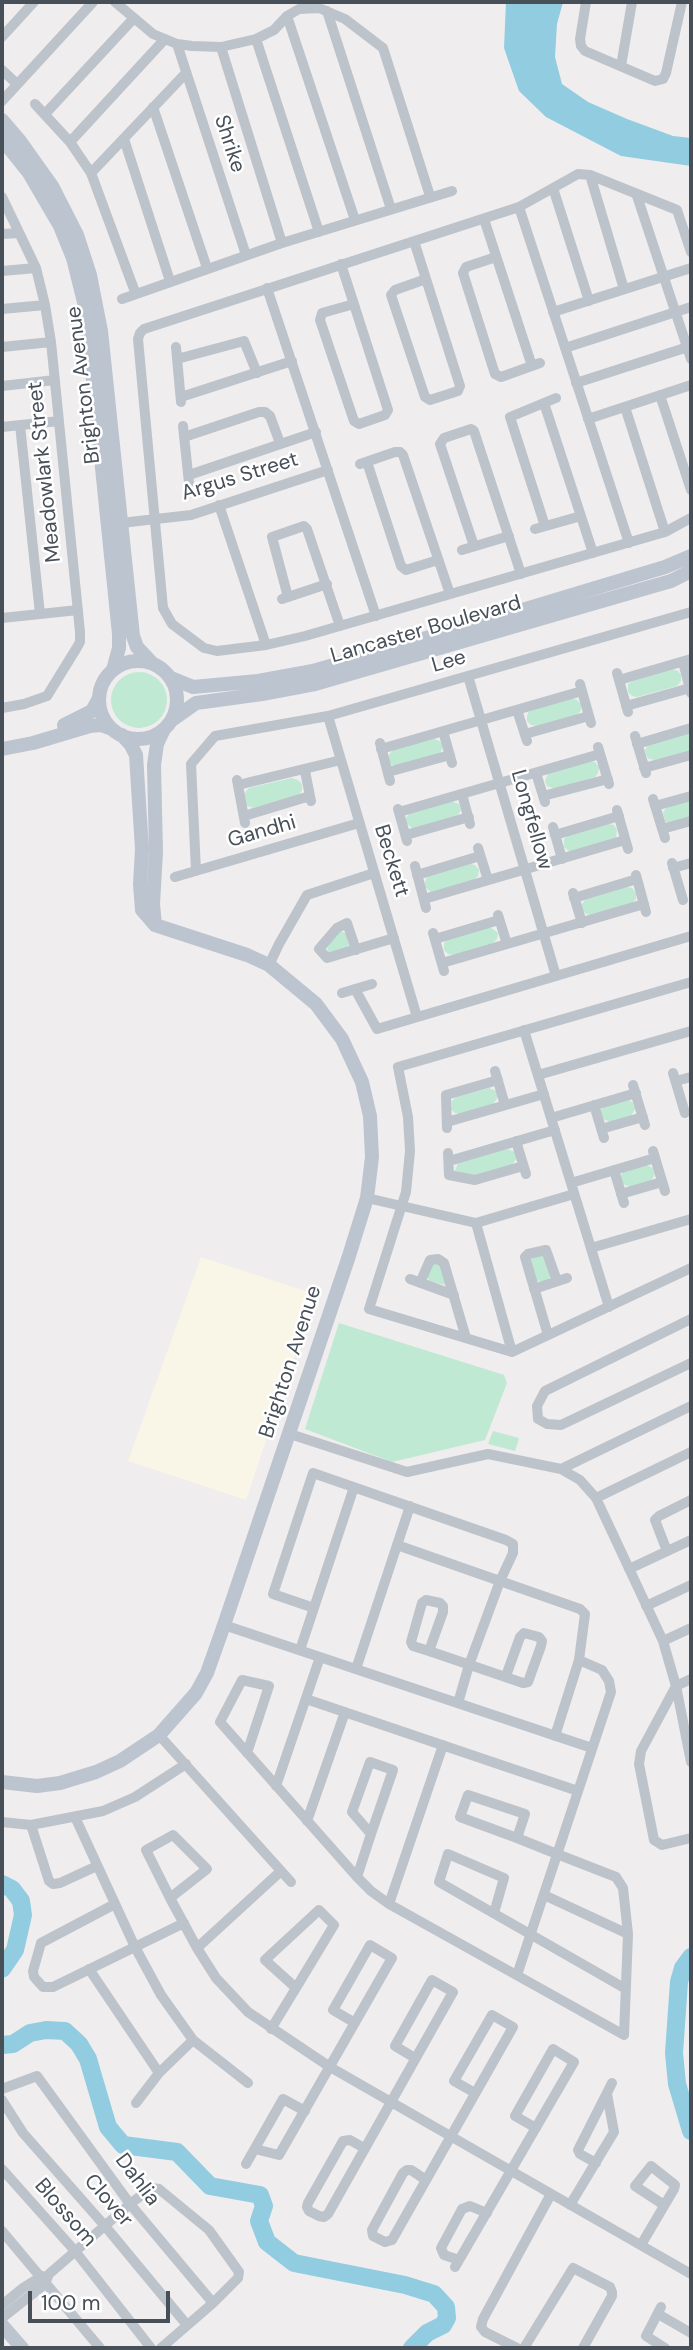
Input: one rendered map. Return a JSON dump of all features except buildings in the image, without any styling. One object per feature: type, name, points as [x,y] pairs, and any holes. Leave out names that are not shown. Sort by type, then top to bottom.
[{"type":"main road","name":"Brighton Avenue","points":[[2,120],[52,186],[84,253],[101,331],[132,636],[137,647],[152,663]]},
{"type":"main road","name":"Brighton Avenue","points":[[2,139],[29,173],[60,226],[73,258],[84,302],[119,635],[119,648],[113,670]]},
{"type":"main road","name":"Lancaster Boulevard","points":[[171,678],[193,687],[258,681],[313,671],[665,567],[691,556]]},
{"type":"main road","name":"Lancaster Boulevard","points":[[168,724],[196,703],[315,684],[671,581],[691,572]]},
{"type":"main road","points":[[2,740],[31,736],[92,712],[105,679],[113,670],[131,662],[152,663],[171,678],[176,688],[176,710],[157,744],[154,765],[155,925]]},
{"type":"main road","points":[[99,696],[104,720],[131,745],[136,755],[142,849],[140,904],[155,925]]},
{"type":"main road","points":[[2,750],[101,725],[133,738],[144,738],[155,735],[168,724]]},
{"type":"main road","name":"Brighton Avenue","points":[[2,1782],[37,1786],[78,1777],[120,1760],[159,1735],[196,1693],[207,1673],[290,1434],[367,1198],[372,1157],[370,1116],[362,1082],[342,1040],[316,1004],[270,965],[155,925]]},
{"type":"main road","points":[[2,2325],[22,2348]]},
{"type":"street","points":[[2,37],[34,2]]},
{"type":"street","points":[[2,101],[93,2]]},
{"type":"street","points":[[115,2],[153,34],[177,44],[221,47],[256,38],[274,30],[287,16],[299,9],[310,7],[345,19],[383,48],[430,196]]},
{"type":"street","points":[[586,2],[580,39],[585,51],[655,81],[663,79],[666,73],[685,4]]},
{"type":"street","points":[[621,66],[632,2]]},
{"type":"street","points":[[327,11],[390,209]]},
{"type":"street","points":[[287,16],[355,220]]},
{"type":"street","points":[[45,114],[134,18]]},
{"type":"street","points":[[256,38],[318,232]]},
{"type":"street","points":[[70,142],[164,40]]},
{"type":"street","name":"Shrike","points":[[177,44],[246,255]]},
{"type":"street","points":[[221,47],[282,243]]},
{"type":"street","points":[[2,70],[17,84]]},
{"type":"street","points":[[91,173],[186,73]]},
{"type":"street","points":[[35,104],[70,142],[91,173],[135,292]]},
{"type":"street","points":[[153,107],[207,268]]},
{"type":"street","points":[[124,139],[170,281]]},
{"type":"street","points":[[590,175],[624,289]]},
{"type":"street","points":[[691,252],[677,210],[590,175],[574,176],[519,207],[144,329],[138,339],[163,608],[172,624],[204,648],[217,651],[266,645],[340,626],[665,532],[691,519]]},
{"type":"street","points":[[553,188],[589,300]]},
{"type":"street","points":[[122,299],[135,292],[282,243],[452,191]]},
{"type":"street","points":[[637,196],[689,346],[691,359]]},
{"type":"street","name":"Meadowlark Street","points":[[2,198],[36,268],[45,305],[55,380],[80,642],[52,691],[40,700],[2,708]]},
{"type":"street","points":[[519,207],[629,542]]},
{"type":"street","points":[[484,219],[536,365],[501,377],[495,373],[463,273],[466,267],[496,257]]},
{"type":"street","points":[[2,234],[19,233]]},
{"type":"street","points":[[414,241],[460,386],[458,391],[430,400],[425,397],[391,295],[395,290],[426,279]]},
{"type":"street","points":[[341,264],[354,304],[388,410],[385,415],[359,424],[354,421],[320,320],[322,313],[354,304]]},
{"type":"street","points":[[2,271],[36,268]]},
{"type":"street","points":[[553,312],[691,268]]},
{"type":"street","points":[[267,288],[376,616]]},
{"type":"street","points":[[2,309],[45,305]]},
{"type":"street","points":[[565,348],[691,307]]},
{"type":"street","points":[[177,359],[244,341],[257,373]]},
{"type":"street","points":[[2,347],[51,342]]},
{"type":"street","points":[[576,383],[689,346]]},
{"type":"street","points":[[176,347],[181,400],[292,361]]},
{"type":"street","points":[[2,386],[55,380]]},
{"type":"street","points":[[588,418],[691,385]]},
{"type":"street","points":[[660,395],[691,490]]},
{"type":"street","points":[[556,398],[510,417],[540,527],[581,516]]},
{"type":"street","points":[[544,403],[593,553]]},
{"type":"street","points":[[625,407],[665,532]]},
{"type":"street","points":[[281,443],[270,416],[265,412],[184,431],[189,479],[316,432]]},
{"type":"street","points":[[2,427],[59,421]]},
{"type":"street","points":[[20,425],[40,614]]},
{"type":"street","points":[[474,546],[440,444],[444,438],[467,429],[474,430],[521,574]]},
{"type":"street","points":[[438,559],[406,570],[401,566],[364,463],[396,452],[403,456],[450,594]]},
{"type":"street","name":"Argus Street","points":[[121,523],[191,514],[328,470]]},
{"type":"street","points":[[219,505],[266,645]]},
{"type":"street","points":[[327,584],[285,598],[272,537],[304,526],[307,529],[327,584],[340,626]]},
{"type":"street","points":[[463,550],[509,536]]},
{"type":"street","points":[[2,616],[78,610]]},
{"type":"street","name":"Lee","points":[[196,871],[191,764],[215,736],[328,716],[691,612]]},
{"type":"street","points":[[687,661],[691,690],[627,709],[618,677],[687,661]]},
{"type":"street","name":"Longfellow","points":[[468,676],[556,976]]},
{"type":"street","points":[[443,731],[451,759],[389,776],[380,746],[481,720],[581,687],[590,719],[526,738],[517,709]]},
{"type":"street","name":"Beckett","points":[[328,716],[417,1017]]},
{"type":"street","points":[[691,728],[636,740],[645,771],[691,755]]},
{"type":"street","points":[[462,794],[470,821],[407,839],[398,809],[536,773],[599,751],[608,782],[544,799],[536,773]]},
{"type":"street","points":[[305,771],[311,799],[244,820],[238,783],[305,771],[341,760]]},
{"type":"street","points":[[691,796],[654,803],[664,834],[691,821]]},
{"type":"street","points":[[488,880],[479,852],[416,870],[425,904],[525,869],[627,845],[618,813],[554,831],[562,859]]},
{"type":"street","name":"Gandhi","points":[[175,877],[359,823]]},
{"type":"street","points":[[685,895],[673,866],[691,863]]},
{"type":"street","points":[[270,965],[307,895],[374,873]]},
{"type":"street","points":[[507,944],[498,917],[434,935],[443,967],[507,944],[645,908],[636,876],[573,895],[582,923]]},
{"type":"street","points":[[355,989],[377,1029],[691,936]]},
{"type":"street","points":[[356,950],[394,939]]},
{"type":"street","points":[[691,982],[398,1067],[408,1118],[410,1151],[402,1207],[369,1310],[512,1352],[691,1268]]},
{"type":"street","points":[[342,993],[372,984]]},
{"type":"street","points":[[524,1030],[608,1307]]},
{"type":"street","points":[[538,1075],[691,1031]]},
{"type":"street","points":[[505,1105],[497,1076],[446,1095],[447,1126],[544,1094]]},
{"type":"street","points":[[686,1107],[675,1077],[691,1077]]},
{"type":"street","points":[[551,1118],[634,1089],[644,1121],[602,1133],[594,1105]]},
{"type":"street","points":[[516,1141],[525,1170],[475,1180],[449,1175],[448,1157],[555,1130]]},
{"type":"street","points":[[367,1198],[476,1223],[573,1189],[614,1170],[654,1155],[664,1186],[622,1198],[614,1170]]},
{"type":"street","points":[[591,1248],[691,1219]]},
{"type":"street","points":[[476,1223],[512,1352]]},
{"type":"street","points":[[534,1289],[562,1280],[546,1250],[525,1256],[534,1289],[548,1335]]},
{"type":"street","points":[[454,1295],[415,1281],[430,1260],[438,1259],[444,1263],[454,1295],[466,1338]]},
{"type":"street","points":[[691,1319],[545,1391],[537,1406],[538,1419],[547,1424],[561,1425],[691,1363]]},
{"type":"street","points":[[561,1469],[691,1406]]},
{"type":"street","points":[[290,1434],[407,1472],[488,1454],[561,1469],[580,1480],[596,1498],[663,1641],[688,1726],[691,1762]]},
{"type":"street","points":[[596,1498],[691,1452]]},
{"type":"street","points":[[314,1608],[273,1594],[313,1473],[513,1544],[513,1553],[469,1665],[458,1703]]},
{"type":"street","points":[[300,1650],[354,1488]]},
{"type":"street","points":[[667,1551],[655,1520],[691,1500]]},
{"type":"street","points":[[356,1669],[410,1506]]},
{"type":"street","points":[[629,1569],[691,1540]]},
{"type":"street","points":[[397,1545],[580,1609],[585,1614],[579,1660],[555,1736]]},
{"type":"street","points":[[646,1606],[691,1584]]},
{"type":"street","points":[[429,1651],[443,1606],[426,1600],[422,1602],[411,1642],[413,1646],[469,1665],[523,1682],[528,1682],[541,1646],[539,1637],[524,1633],[520,1637],[506,1676]]},
{"type":"street","points":[[224,1625],[592,1748]]},
{"type":"street","points":[[663,1641],[691,1628]]},
{"type":"street","points":[[276,1786],[320,1657]]},
{"type":"street","points":[[517,1975],[611,1692],[609,1681],[602,1670],[579,1660]]},
{"type":"street","points":[[691,1679],[676,1686],[641,1751],[639,1764],[654,1840],[662,1845],[691,1838]]},
{"type":"street","points":[[247,1753],[269,1686],[242,1680],[220,1722],[247,1753],[276,1786],[357,1877],[389,1904],[624,2035],[628,1934],[623,1888],[616,1877],[517,1839],[460,1816],[468,1795],[525,1814],[517,1839]]},
{"type":"street","points":[[306,1699],[578,1791]]},
{"type":"street","points":[[307,1821],[345,1712]]},
{"type":"street","points":[[159,1735],[291,1882]]},
{"type":"street","points":[[389,1904],[443,1745]]},
{"type":"street","points":[[357,1877],[393,1770],[370,1762],[352,1812],[371,1834]]},
{"type":"street","points":[[2,1822],[31,1825],[103,1811],[135,1797],[186,1764]]},
{"type":"street","points":[[75,1817],[135,1947],[161,1995],[192,2040],[248,2083]]},
{"type":"street","points":[[31,1825],[49,1881],[53,1884],[97,1866]]},
{"type":"street","points":[[170,1898],[207,1869],[173,1835],[146,1850],[170,1898],[197,1948],[216,1978],[248,2012],[330,2067],[691,2274]]},
{"type":"street","points":[[494,1913],[504,1878],[448,1854],[439,1882],[626,1989]]},
{"type":"street","points":[[197,1948],[281,1871]]},
{"type":"street","points":[[544,1895],[628,1934]]},
{"type":"street","points":[[115,1904],[41,1943],[33,1971],[34,1977],[43,1987],[53,1987],[184,1923]]},
{"type":"street","points":[[271,2029],[296,1988],[334,1925],[319,1910],[265,1960],[296,1988]]},
{"type":"street","points":[[255,2149],[279,2155],[330,2067],[392,1958],[370,1945],[334,2010],[355,2023]]},
{"type":"street","points":[[89,1969],[159,2073]]},
{"type":"street","points":[[364,2148],[350,2140],[343,2141],[308,2203],[309,2211],[324,2217],[328,2214],[453,1993],[432,1980],[394,2046],[415,2058]]},
{"type":"street","points":[[426,2180],[411,2170],[403,2172],[372,2230],[373,2236],[386,2242],[393,2240],[513,2027],[492,2015],[454,2081],[475,2093]]},
{"type":"street","points":[[136,2103],[159,2073],[192,2040]]},
{"type":"street","points":[[487,2213],[470,2206],[462,2209],[441,2248],[444,2255],[457,2263],[487,2213],[511,2171],[536,2128],[574,2062],[553,2049],[515,2116],[536,2128]]},
{"type":"street","name":"Dahlia","points":[[2,2089],[37,2077],[130,2204],[213,2303]]},
{"type":"street","points":[[596,2163],[578,2150],[612,2083]]},
{"type":"street","points":[[570,2205],[614,2132],[607,2094]]},
{"type":"street","points":[[246,2164],[283,2099],[305,2110]]},
{"type":"street","name":"Clover","points":[[2,2100],[23,2133],[187,2325]]},
{"type":"street","name":"Blossom","points":[[2,2169],[75,2251],[151,2348]]},
{"type":"street","points":[[2,2318],[130,2204],[151,2188],[159,2189],[209,2230],[238,2268],[238,2278],[161,2348]]},
{"type":"street","points":[[517,2348],[485,2332],[481,2327],[551,2194]]},
{"type":"street","points":[[641,2245],[664,2205]]},
{"type":"street","points":[[2,2231],[100,2348]]},
{"type":"street","points":[[524,2348],[573,2267],[610,2287],[612,2292],[583,2348]]},
{"type":"street","points":[[2,2305],[44,2279]]},
{"type":"street","points":[[665,2348],[646,2336],[659,2311],[691,2333]]},
{"type":"shaded area","points":[[201,1257],[315,1294],[246,1500],[128,1461]]},
{"type":"green space","points":[[672,669],[681,675],[677,686],[637,697],[628,692],[628,684],[633,681]]},
{"type":"green space","points":[[134,672],[144,672],[159,680],[165,689],[165,711],[159,720],[144,728],[134,728],[116,716],[111,705],[111,695],[123,677]]},
{"type":"green space","points":[[572,698],[581,704],[577,715],[537,726],[527,721],[529,711]]},
{"type":"green space","points":[[691,732],[691,750],[655,760],[646,755],[648,745]]},
{"type":"green space","points":[[433,738],[441,742],[443,747],[440,753],[395,766],[390,764],[388,756],[393,750]]},
{"type":"green space","points":[[590,761],[599,767],[595,777],[555,789],[547,786],[545,781],[548,774]]},
{"type":"green space","points":[[292,778],[302,784],[299,795],[253,808],[246,805],[244,794],[249,788]]},
{"type":"green space","points":[[691,800],[691,818],[667,823],[665,821],[663,813],[666,808]]},
{"type":"green space","points":[[451,801],[459,804],[461,810],[458,815],[413,829],[407,824],[406,818],[409,814]]},
{"type":"green space","points":[[608,824],[614,825],[617,830],[616,838],[570,852],[564,847],[564,839],[569,835]]},
{"type":"green space","points":[[470,864],[479,870],[474,880],[431,892],[425,887],[427,877]]},
{"type":"green space","points":[[627,887],[636,893],[636,899],[632,903],[592,915],[582,910],[585,900]]},
{"type":"green space","points":[[490,927],[498,933],[493,943],[454,955],[444,950],[446,940]]},
{"type":"green space","points":[[341,931],[346,934],[349,947],[328,952],[327,948]]},
{"type":"green space","points":[[489,1088],[496,1091],[498,1097],[493,1104],[461,1114],[451,1109],[452,1101],[456,1097]]},
{"type":"green space","points":[[629,1100],[635,1109],[631,1116],[610,1122],[603,1119],[600,1111],[603,1107]]},
{"type":"green space","points":[[507,1149],[515,1152],[517,1158],[512,1165],[479,1175],[455,1171],[458,1163]]},
{"type":"green space","points":[[646,1165],[653,1168],[655,1174],[651,1181],[630,1187],[623,1184],[620,1177],[623,1172]]},
{"type":"green space","points":[[544,1254],[551,1275],[548,1280],[541,1282],[536,1280],[530,1259],[531,1256]]},
{"type":"green space","points":[[440,1263],[446,1283],[444,1285],[429,1281],[427,1276],[431,1264]]},
{"type":"green space","points":[[339,1323],[504,1375],[507,1383],[485,1440],[392,1462],[305,1429]]},
{"type":"green space","points":[[493,1431],[519,1438],[515,1451],[488,1444]]},
{"type":"water","points":[[506,2],[563,2],[557,24],[555,57],[562,84],[588,102],[627,119],[673,136],[691,138],[691,166],[621,156],[546,117],[519,91],[504,48]]},
{"type":"waterway","points":[[2,1884],[12,1889],[21,1901],[23,1915],[15,1950],[2,1969]]},
{"type":"waterway","points":[[691,1957],[683,1968],[679,1982],[674,2053],[677,2084],[691,2131]]},
{"type":"waterway","points":[[2,2045],[13,2044],[30,2033],[65,2031],[79,2044],[88,2059],[108,2127],[123,2145],[177,2152],[210,2186],[260,2195],[264,2206],[259,2221],[267,2242],[294,2263],[405,2285],[434,2294],[446,2307],[447,2318],[443,2325],[427,2333],[412,2348]]}]
